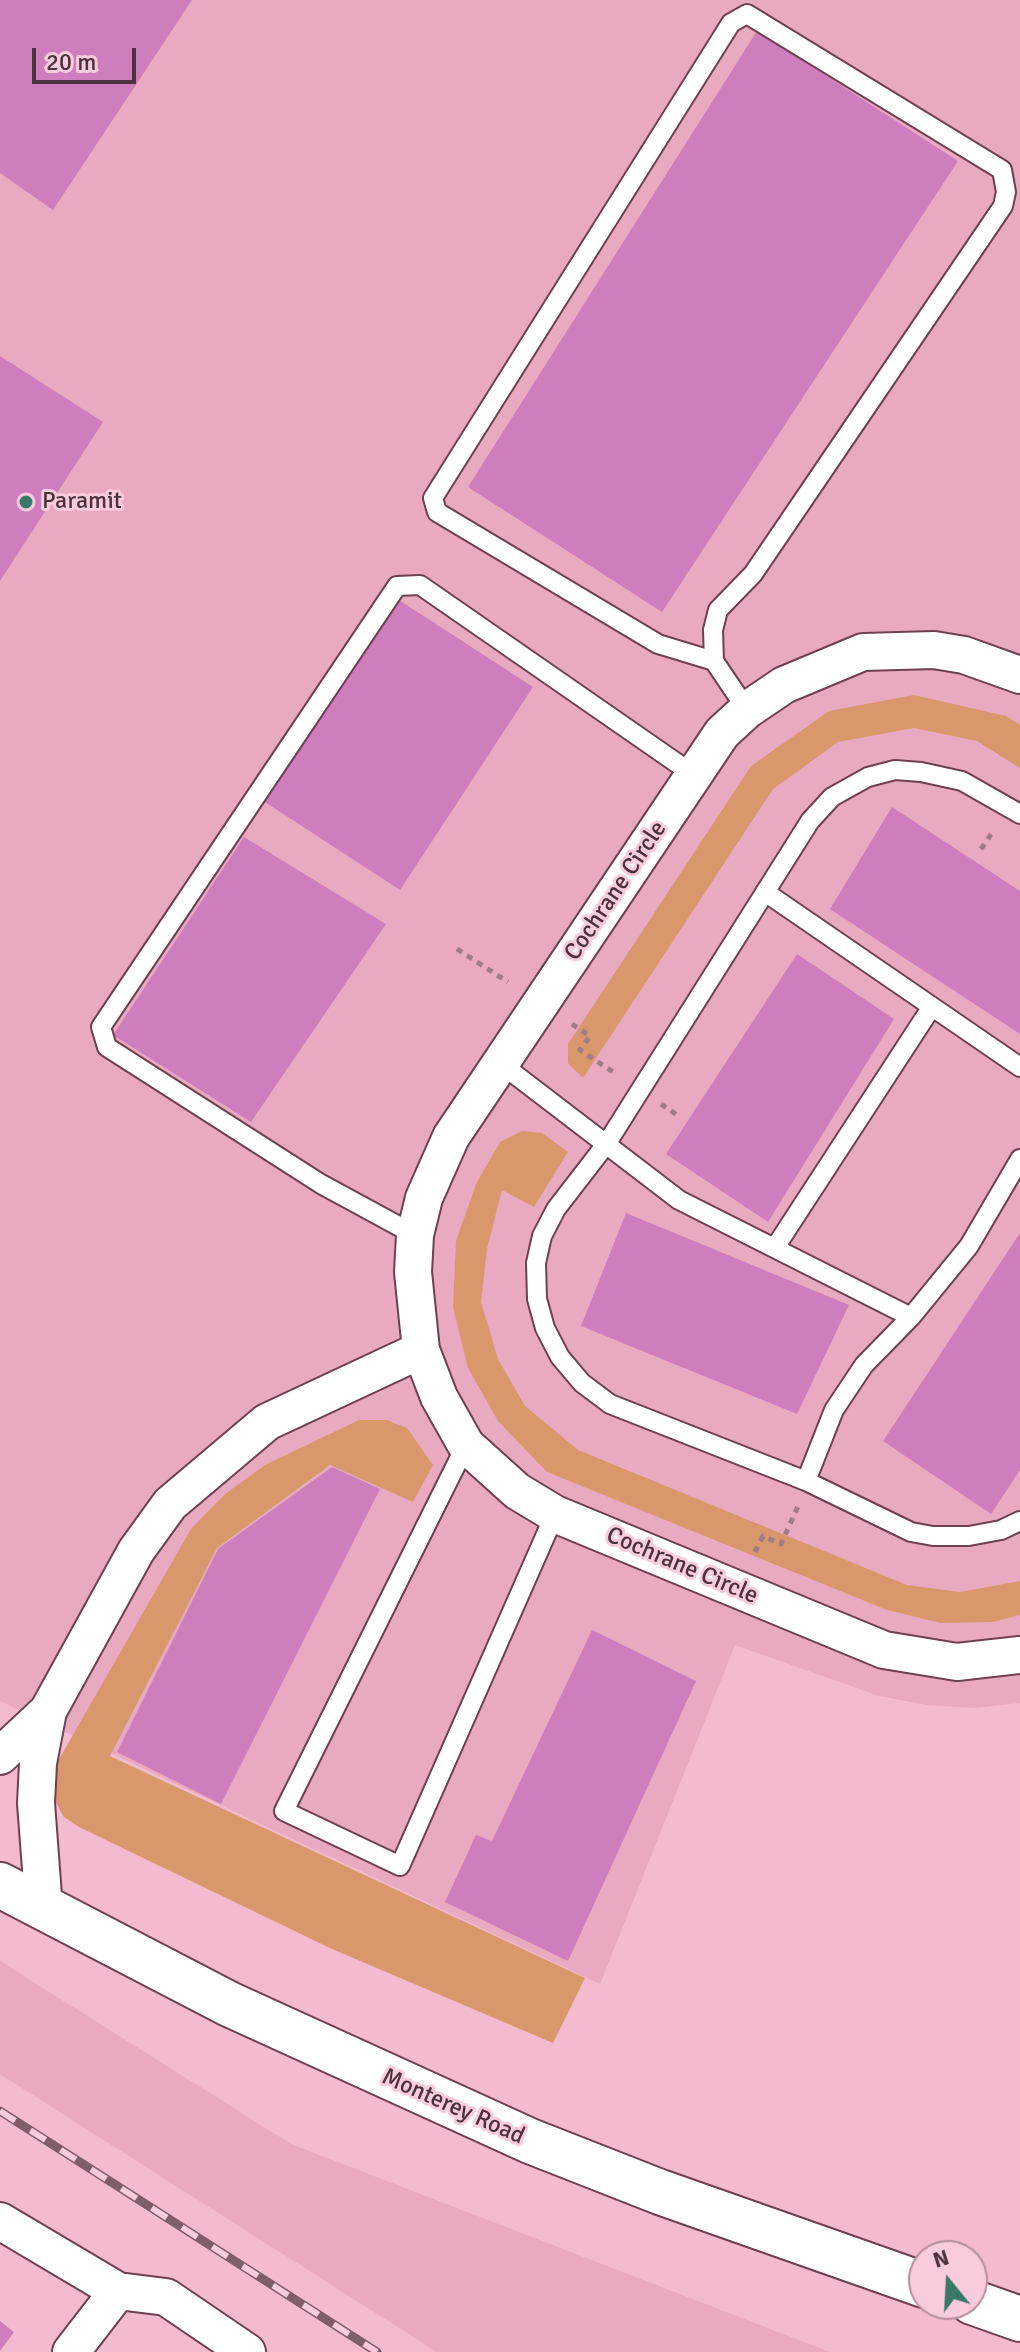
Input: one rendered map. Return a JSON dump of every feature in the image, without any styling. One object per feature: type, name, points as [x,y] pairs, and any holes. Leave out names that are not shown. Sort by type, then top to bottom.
[{"type":"main road","name":"Monterey Road","points":[[0,1885],[229,2004],[516,2135],[674,2197],[908,2279]]},
{"type":"main road","points":[[988,2308],[1020,2319]]},
{"type":"street","name":"Cochrane Circle","points":[[1020,675],[964,655],[934,650],[863,652],[784,685],[747,710],[722,733],[444,1151],[424,1198],[415,1235],[414,1305],[421,1350],[439,1397],[466,1445],[517,1491],[555,1514],[884,1650],[957,1662],[1020,1655]]},
{"type":"street","points":[[44,1909],[36,1803],[38,1763],[48,1711],[136,1551],[170,1504],[267,1422],[421,1350]]},
{"type":"street","points":[[0,1756],[48,1711]]},
{"type":"street","points":[[0,2221],[118,2291],[166,2297],[247,2352]]},
{"type":"street","points":[[71,2352],[118,2291]]},
{"type":"lane","points":[[714,661],[658,644],[437,512],[433,498],[731,23],[747,14],[1002,170],[1006,192],[1003,206],[753,574],[718,610],[713,630],[714,661],[747,710]]},
{"type":"lane","points":[[415,1235],[321,1184],[107,1047],[101,1027],[397,586],[420,585],[694,775]]},
{"type":"lane","points":[[1020,814],[962,781],[895,770],[868,777],[832,797],[810,821],[607,1143],[556,1209],[542,1236],[536,1263],[537,1299],[545,1328],[560,1357],[582,1383],[610,1404],[806,1481],[911,1532],[933,1536],[969,1536],[1001,1530],[1020,1521]]},
{"type":"lane","points":[[765,892],[1020,1067]]},
{"type":"lane","points":[[776,1246],[931,1008]]},
{"type":"lane","points":[[500,1063],[679,1200],[776,1246],[911,1317]]},
{"type":"lane","points":[[806,1481],[834,1410],[864,1365],[911,1317],[969,1246],[1020,1159]]},
{"type":"lane","points":[[466,1445],[284,1811],[400,1866],[555,1514]]},
{"type":"path","points":[[981,849],[996,827]]},
{"type":"path","points":[[457,949],[508,982]]},
{"type":"path","points":[[572,1024],[590,1036],[580,1050],[616,1074]]},
{"type":"path","points":[[755,1552],[763,1536],[781,1544],[799,1503]]},
{"type":"shaded area","points":[[0,0],[1020,0],[1020,1703],[975,1708],[927,1705],[879,1696],[735,1645],[600,1984],[0,1701]]},
{"type":"shaded area","points":[[914,695],[1006,716],[1020,725],[1020,768],[977,741],[914,728],[838,742],[773,789],[583,1078],[568,1063],[568,1044],[751,766],[829,711]]},
{"type":"shaded area","points":[[522,1131],[542,1133],[568,1152],[534,1207],[502,1190],[487,1249],[481,1302],[498,1359],[525,1406],[578,1450],[907,1585],[960,1592],[1020,1581],[1020,1615],[993,1622],[941,1623],[887,1610],[547,1472],[498,1421],[468,1368],[453,1307],[456,1241],[476,1184],[500,1142]]},
{"type":"shaded area","points":[[359,1420],[387,1420],[407,1428],[433,1465],[413,1502],[330,1465],[217,1548],[110,1756],[585,1978],[553,2043],[332,1949],[79,1827],[64,1817],[52,1796],[54,1768],[191,1529],[225,1494],[265,1465]]},
{"type":"shaded area","points":[[0,1961],[291,2144],[830,2352],[437,2352],[0,2074]]},
{"type":"building","points":[[0,0],[192,0],[53,210],[0,173]]},
{"type":"building","points":[[757,31],[958,161],[662,612],[468,487]]},
{"type":"building","name":"Paramit","points":[[0,356],[103,422],[0,581]]},
{"type":"building","points":[[399,600],[533,687],[400,890],[265,802]]},
{"type":"building","points":[[892,807],[1020,891],[1020,1034],[830,909]]},
{"type":"building","points":[[244,837],[386,924],[251,1122],[113,1035]]},
{"type":"building","points":[[797,954],[894,1019],[768,1222],[666,1154]]},
{"type":"building","points":[[626,1213],[849,1305],[797,1414],[581,1326]]},
{"type":"building","points":[[1020,1233],[1020,1470],[991,1514],[883,1441]]},
{"type":"building","points":[[332,1467],[380,1489],[221,1804],[117,1752],[218,1549]]},
{"type":"building","points":[[592,1630],[696,1681],[568,1961],[445,1902],[476,1835],[492,1841]]},
{"type":"building","points":[[0,2321],[14,2332],[0,2351]]},
{"type":"railway","points":[[0,2111],[377,2352]]},
{"type":"place","name":"Paramit","points":[[26,502]]}]
